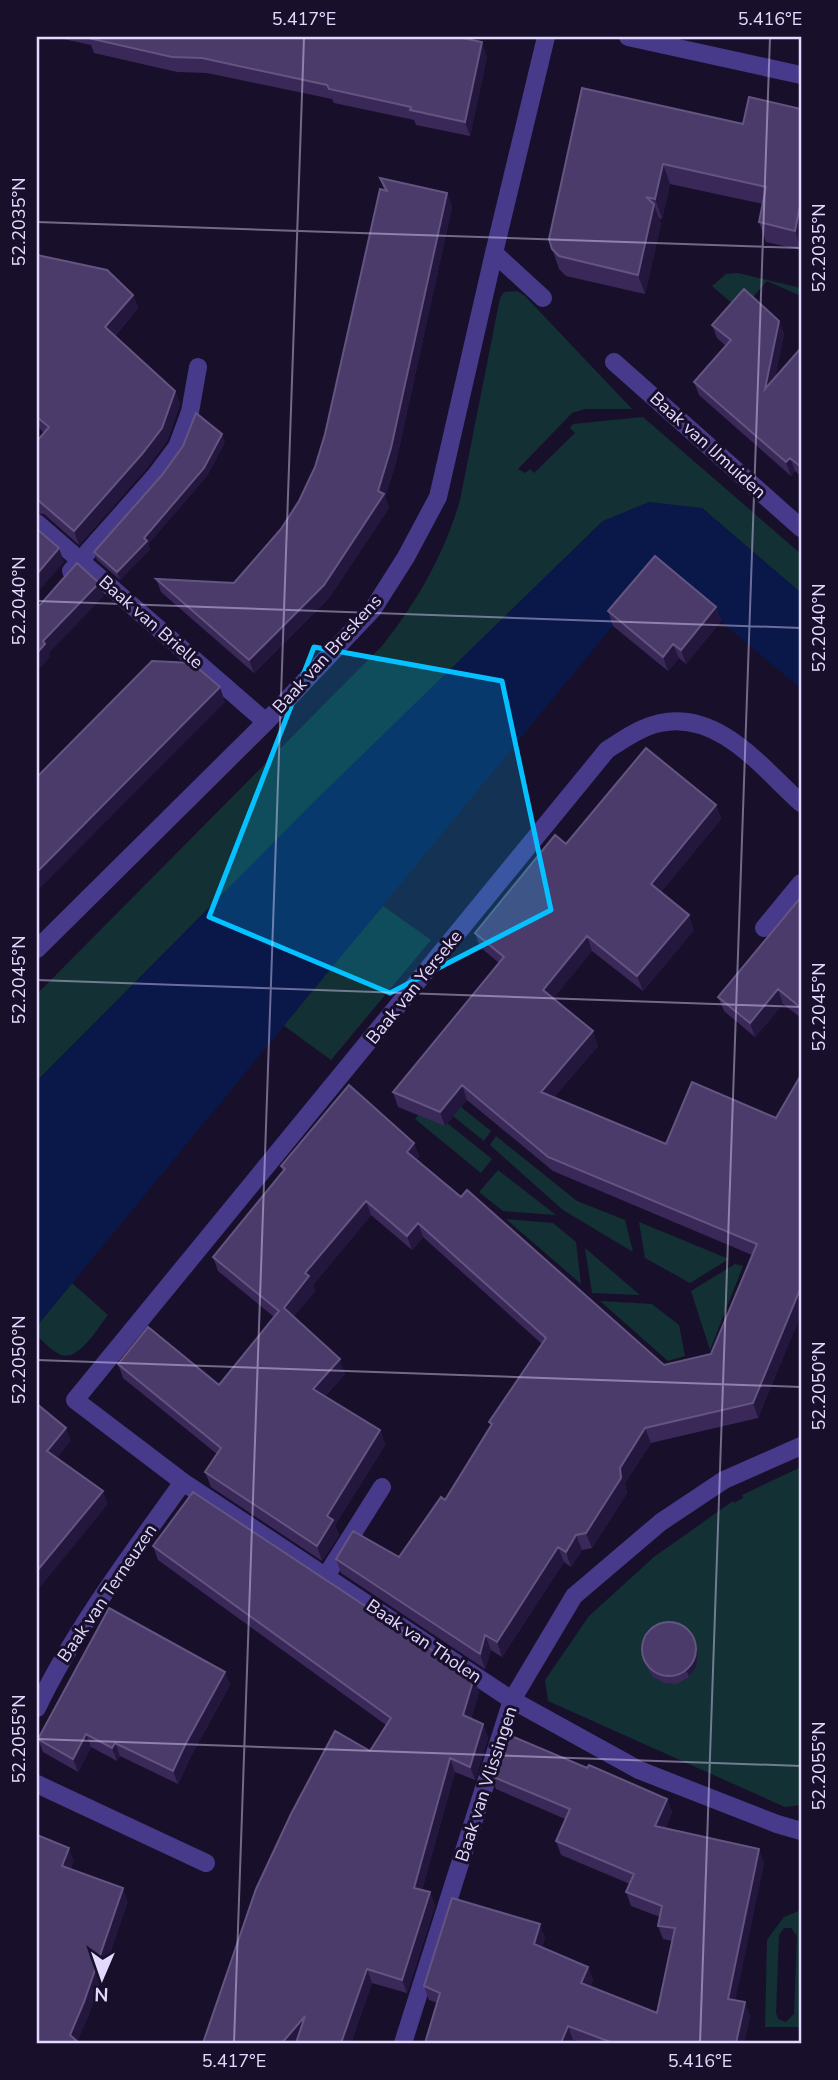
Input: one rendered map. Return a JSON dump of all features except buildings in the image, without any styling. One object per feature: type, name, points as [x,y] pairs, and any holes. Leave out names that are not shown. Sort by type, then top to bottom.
[{"type":"street","name":"Baak van Breskens","points":[[37,949],[266,722],[373,609],[439,497],[546,37]]},
{"type":"street","points":[[628,37],[801,75]]},
{"type":"street","points":[[494,253],[543,298]]},
{"type":"street","name":"Baak van IJmuiden","points":[[614,362],[801,528]]},
{"type":"street","points":[[63,580],[156,475],[177,446],[190,412],[198,367]]},
{"type":"street","name":"Baak van Brielle","points":[[37,523],[266,722]]},
{"type":"street","name":"Baak van Yerseke","points":[[75,1400],[607,750],[634,733],[662,722],[695,723],[726,735],[801,803]]},
{"type":"street","points":[[764,928],[801,883]]},
{"type":"street","name":"Baak van Tholen","points":[[75,1400],[183,1482],[512,1700],[639,1770],[801,1831]]},
{"type":"street","name":"Baak van Vlissingen","points":[[402,2043],[512,1700],[575,1596],[661,1522],[724,1480],[801,1446]]},
{"type":"street","name":"Baak van Terneuzen","points":[[37,1708],[57,1666],[114,1578],[183,1482]]},
{"type":"street","points":[[326,1576],[382,1487]]},
{"type":"street","points":[[37,1784],[206,1863]]},
{"type":"highlighted area","points":[[314,647],[502,681],[551,910],[390,993],[209,917]]},
{"type":"green space","points":[[738,273],[801,288],[801,296],[767,281],[741,311],[712,286],[726,274]]},
{"type":"green space","points":[[517,291],[525,296],[632,409],[585,409],[572,413],[518,469],[525,473],[530,469],[534,473],[575,433],[570,428],[573,424],[643,417],[801,554],[801,593],[702,508],[603,521],[316,800],[37,1081],[37,994],[382,646],[418,595],[438,559],[460,500],[500,298],[504,292]]},
{"type":"green space","points":[[383,906],[431,940],[331,1060],[283,1025]]},
{"type":"green space","points":[[441,1091],[491,1131],[484,1141],[433,1100]]},
{"type":"green space","points":[[426,1106],[492,1159],[481,1173],[415,1119]]},
{"type":"green space","points":[[496,1136],[577,1201],[625,1220],[633,1252],[563,1210],[490,1145]]},
{"type":"green space","points":[[498,1170],[556,1215],[503,1211],[479,1192]]},
{"type":"green space","points":[[506,1219],[553,1223],[576,1242],[581,1284]]},
{"type":"green space","points":[[639,1222],[729,1259],[690,1283],[645,1258]]},
{"type":"green space","points":[[585,1248],[640,1295],[592,1293]]},
{"type":"green space","points":[[735,1264],[743,1266],[710,1350],[691,1291]]},
{"type":"green space","points":[[71,1282],[108,1315],[87,1343],[66,1356],[56,1352],[37,1336],[37,1325]]},
{"type":"green space","points":[[600,1301],[652,1304],[679,1325],[685,1356],[668,1361]]},
{"type":"green space","points":[[801,1467],[801,1805],[785,1807],[548,1701],[545,1680],[589,1616],[654,1557],[733,1501],[734,1503],[743,1498],[742,1495]]},
{"type":"green space","points":[[801,1910],[801,2027],[765,2027],[767,1940],[784,1917]],"holes":[[[784,1928],[791,1928],[797,1936],[794,2014],[786,2022],[778,2019],[776,2013],[779,1935]]]},
{"type":"shaded area","points":[[649,502],[702,508],[801,593],[801,689],[673,581],[662,566],[37,1326],[37,1081],[316,800],[603,521]]}]
